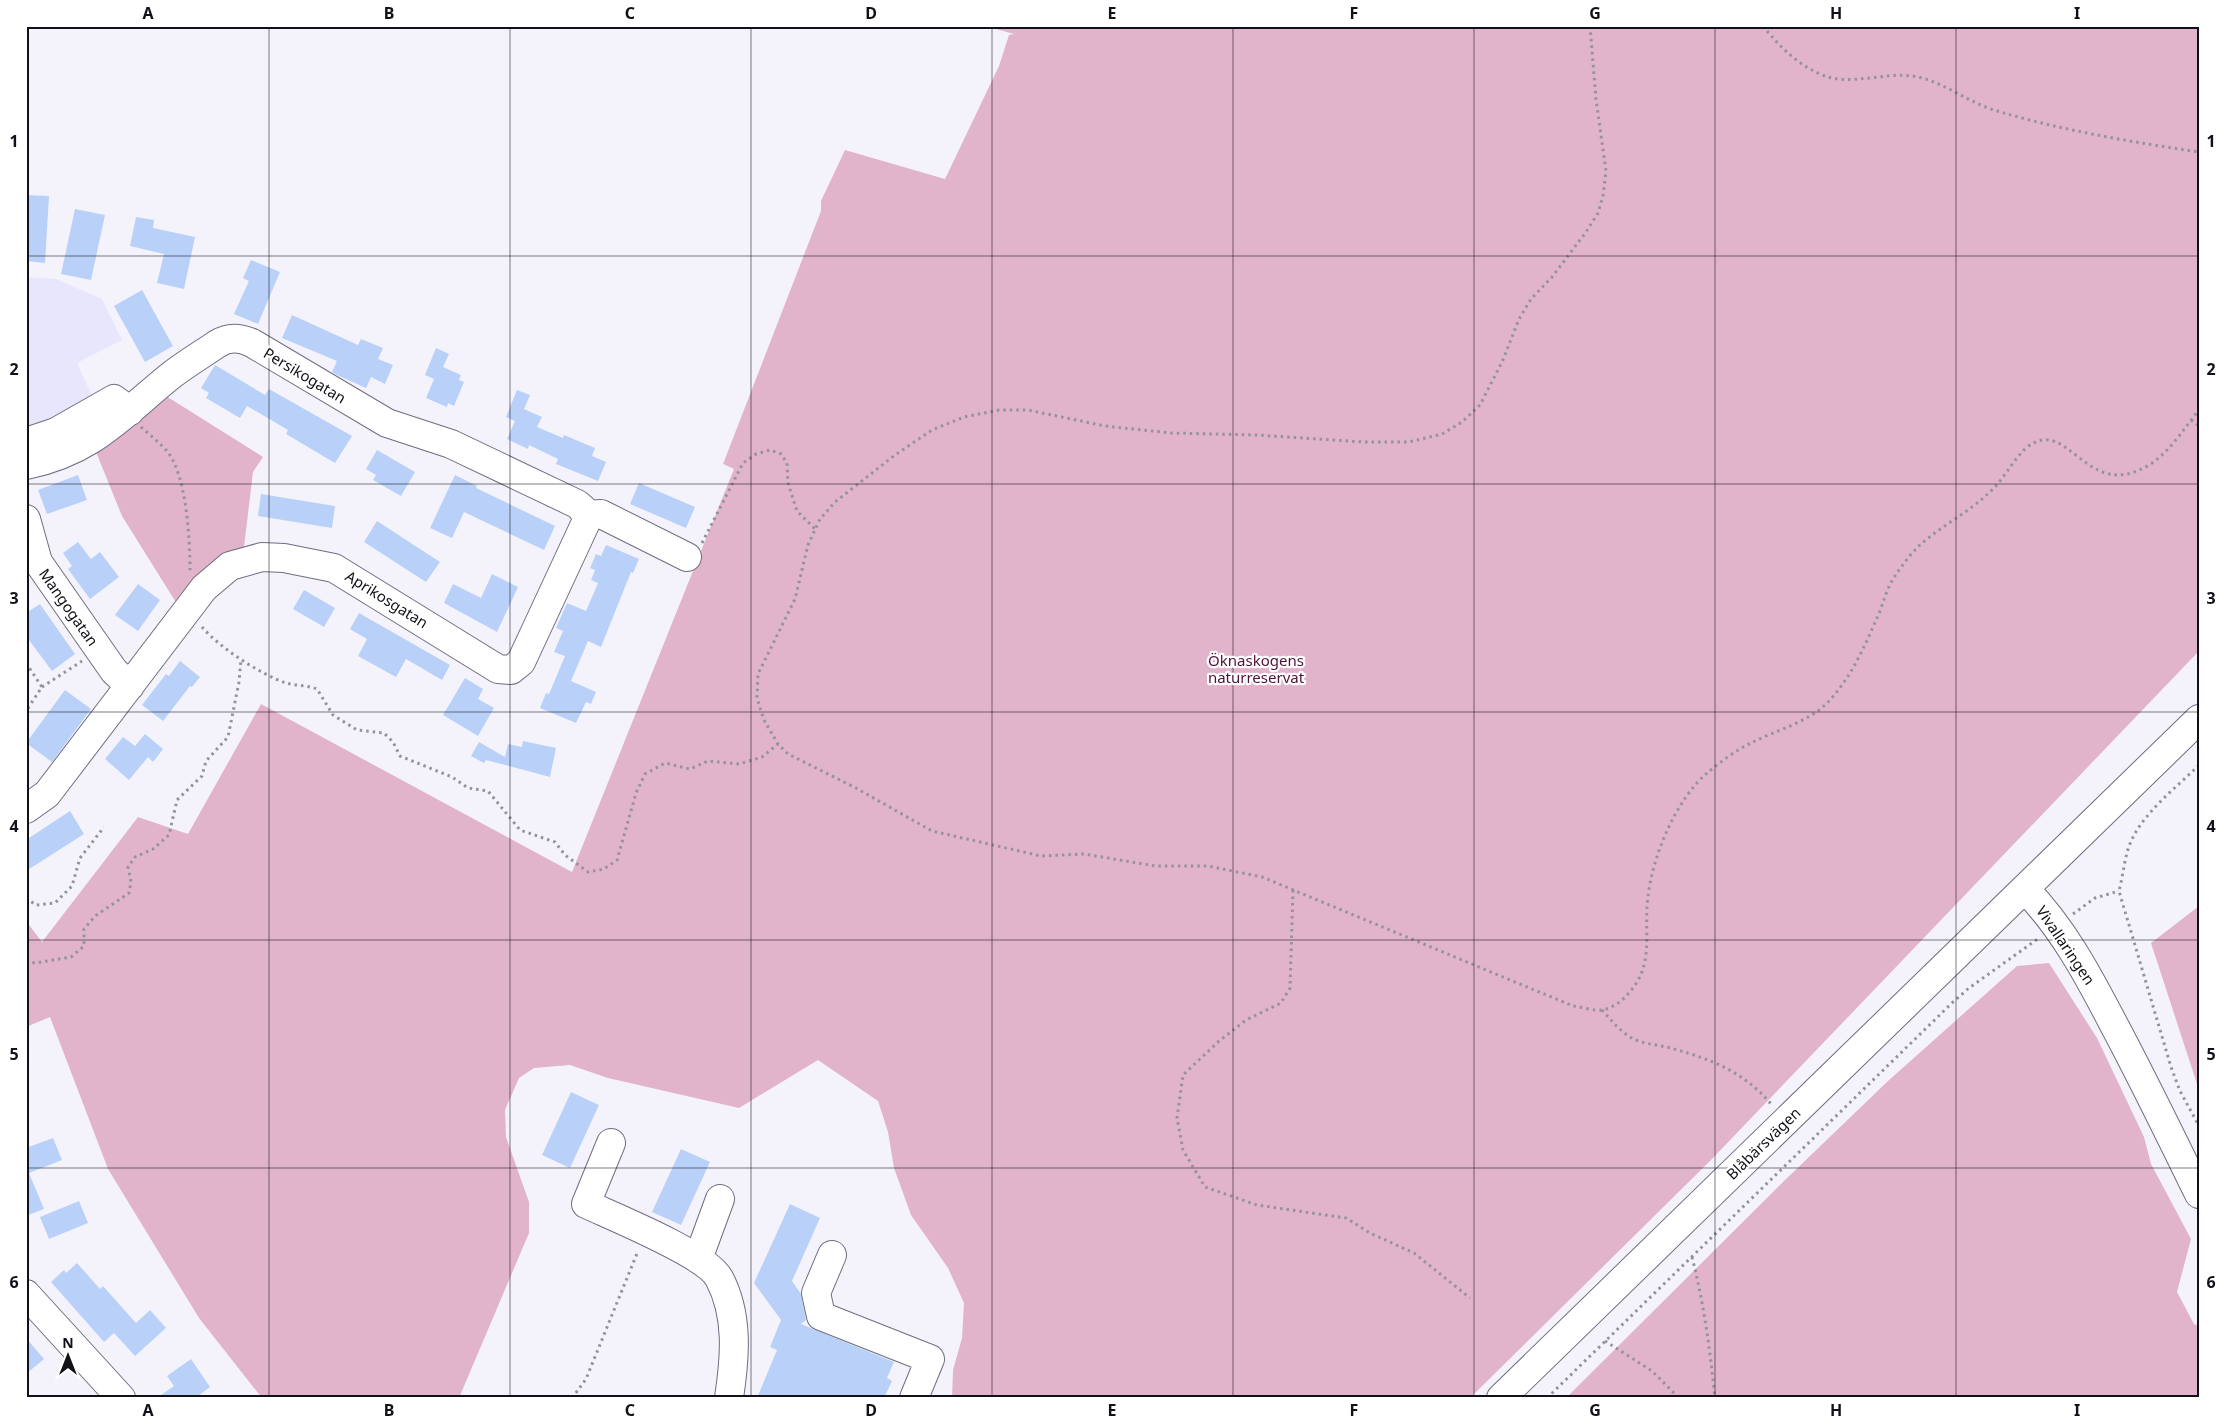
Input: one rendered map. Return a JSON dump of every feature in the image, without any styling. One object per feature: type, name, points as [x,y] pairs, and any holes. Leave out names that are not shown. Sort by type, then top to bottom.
[{"type":"street","name":"Persikogatan","points":[[26,465],[68,454],[91,441],[130,411],[170,376],[223,340],[239,338],[252,343],[387,423],[459,447],[578,504],[586,520]]},
{"type":"street","points":[[26,442],[56,432],[114,399],[130,411]]},
{"type":"street","points":[[586,520],[601,514],[687,557]]},
{"type":"street","name":"Mangogatan","points":[[26,519],[38,562],[114,671],[130,686]]},
{"type":"street","name":"Aprikosgatan","points":[[26,809],[48,794],[192,605],[221,572],[248,559],[273,556],[334,568],[498,668],[511,670],[521,662],[586,520]]},
{"type":"street","points":[[2026,889],[2199,719]]},
{"type":"street","name":"Blåbärsvägen","points":[[1501,1398],[1870,1037],[2026,889]]},
{"type":"street","name":"Vivallaringen","points":[[2026,889],[2049,914],[2083,966],[2149,1089],[2199,1194]]},
{"type":"street","points":[[611,1143],[586,1204],[698,1259],[718,1277],[733,1321],[733,1368],[729,1398]]},
{"type":"street","points":[[698,1259],[720,1198]]},
{"type":"street","points":[[832,1255],[816,1293],[820,1316],[930,1360],[914,1398]]},
{"type":"street","points":[[26,1294],[121,1398]]},
{"type":"path","points":[[1590,26],[1596,99],[1606,171],[1603,196],[1598,213],[1552,277],[1531,300],[1520,319],[1503,360],[1480,405],[1462,422],[1442,434],[1409,442],[1364,442],[1256,435],[1171,433],[1105,426],[1028,410],[999,410],[964,418],[932,430],[895,455],[835,502],[820,519],[815,529],[808,544],[795,599],[758,674],[757,698],[764,720],[778,744],[788,754],[856,788],[932,831],[1041,856],[1084,854],[1155,866],[1208,866],[1262,877],[1573,1006],[1602,1010],[1620,1003],[1635,986],[1646,966],[1647,897],[1652,873],[1664,839],[1690,790],[1707,773],[1749,744],[1810,715],[1827,703],[1847,679],[1866,643],[1891,582],[1920,545],[1995,488],[2026,449],[2042,439],[2052,439],[2064,445],[2086,464],[2106,475],[2125,475],[2150,464],[2199,410]]},
{"type":"path","points":[[1763,26],[1797,62],[1821,75],[1839,80],[1901,74],[1927,79],[1993,110],[2145,144],[2199,152]]},
{"type":"path","points":[[130,411],[138,424],[168,452],[176,470],[190,538],[192,605],[199,624],[210,637],[261,673],[288,684],[306,685],[317,689],[333,715],[357,730],[384,733],[394,742],[400,756],[452,777],[468,788],[488,791],[501,804],[511,821],[520,830],[555,842],[564,855],[588,872],[604,869],[617,860],[636,792],[646,774],[665,763],[690,769],[708,761],[739,764],[762,757],[778,744]]},
{"type":"path","points":[[2191,420],[2199,426]]},
{"type":"path","points":[[687,557],[700,547],[743,463],[756,454],[770,450],[781,454],[787,463],[788,483],[797,511],[815,529]]},
{"type":"path","points":[[26,710],[42,686],[99,649]]},
{"type":"path","points":[[26,961],[35,963],[71,957],[84,946],[84,930],[95,916],[129,892],[132,882],[128,867],[135,857],[154,849],[169,835],[177,800],[202,776],[206,761],[228,737],[239,682],[241,659]]},
{"type":"path","points":[[26,664],[42,686]]},
{"type":"path","points":[[2199,766],[2146,817],[2137,830],[2124,865],[2119,891],[2171,1067],[2180,1091],[2199,1126]]},
{"type":"path","points":[[26,898],[36,905],[55,903],[72,886],[80,858],[104,827]]},
{"type":"path","points":[[1293,890],[1290,988],[1281,1003],[1246,1020],[1218,1042],[1183,1074],[1177,1118],[1183,1150],[1205,1187],[1257,1204],[1346,1218],[1370,1233],[1414,1253],[1470,1298]]},
{"type":"path","points":[[2074,913],[2095,898],[2119,891]]},
{"type":"path","points":[[1547,1398],[1953,1002],[1969,988],[2039,938]]},
{"type":"path","points":[[1602,1010],[1617,1027],[1637,1040],[1674,1049],[1723,1065],[1756,1086],[1773,1106],[1781,1126]]},
{"type":"path","points":[[572,1398],[586,1379],[646,1233]]},
{"type":"path","points":[[1692,1257],[1701,1292],[1708,1336],[1714,1398]]},
{"type":"path","points":[[1606,1341],[1652,1371],[1679,1398]]},
{"type":"shaded area","points":[[26,277],[56,279],[102,299],[122,340],[77,363],[93,398],[71,414],[26,430]]},
{"type":"green space","name":"Öknaskogens naturreservat","points":[[985,26],[2199,26],[2199,651],[1710,1161],[1470,1398],[952,1398],[953,1370],[962,1338],[964,1303],[948,1268],[911,1215],[894,1168],[888,1132],[878,1101],[818,1060],[739,1108],[608,1078],[570,1065],[534,1068],[519,1078],[505,1110],[506,1137],[529,1202],[529,1233],[459,1398],[262,1398],[199,1318],[108,1169],[50,1017],[26,1027],[26,921],[42,942],[138,817],[188,834],[261,704],[572,872],[734,469],[723,464],[821,211],[821,201],[845,150],[945,179],[999,66],[1009,35],[1014,34]]},
{"type":"green space","points":[[166,396],[263,457],[253,472],[244,547],[222,555],[177,604],[122,516],[96,452]]},
{"type":"green space","points":[[2199,906],[2199,1090],[2151,943]]},
{"type":"green space","points":[[2049,963],[2097,1038],[2144,1137],[2151,1164],[2191,1239],[2177,1292],[2194,1324],[2199,1326],[2199,1398],[1566,1398],[1784,1181],[1888,1081],[2017,966]]},
{"type":"building","points":[[26,195],[49,196],[45,263],[26,261]]},
{"type":"building","points":[[75,209],[105,215],[91,280],[61,274]]},
{"type":"building","points":[[136,217],[154,220],[153,228],[195,237],[184,289],[157,283],[164,254],[130,246]]},
{"type":"building","points":[[251,260],[280,272],[258,324],[234,314],[249,281],[243,278]]},
{"type":"building","points":[[142,290],[173,346],[145,362],[114,306]]},
{"type":"building","points":[[292,315],[358,345],[361,339],[383,348],[378,359],[393,365],[385,384],[371,377],[366,388],[332,372],[337,361],[282,338]]},
{"type":"building","points":[[436,348],[449,354],[443,367],[461,375],[459,380],[464,382],[454,406],[448,403],[447,407],[426,398],[434,379],[425,375]]},
{"type":"building","points":[[215,365],[265,395],[269,389],[352,436],[335,463],[286,434],[288,430],[247,406],[240,418],[206,398],[209,393],[201,388]]},
{"type":"building","points":[[517,390],[530,395],[524,409],[542,417],[537,427],[563,438],[564,435],[595,448],[592,456],[606,462],[598,481],[556,464],[558,459],[529,445],[528,449],[507,439],[515,421],[506,417]]},
{"type":"building","points":[[377,450],[415,472],[401,496],[373,480],[376,475],[366,469]]},
{"type":"building","points":[[78,475],[87,500],[47,514],[38,490]]},
{"type":"building","points":[[455,475],[477,486],[476,488],[555,526],[544,550],[464,512],[452,538],[430,528]]},
{"type":"building","points":[[639,483],[695,507],[686,528],[630,504]]},
{"type":"building","points":[[261,494],[335,506],[332,528],[258,516]]},
{"type":"building","points":[[377,521],[440,562],[426,582],[364,542]]},
{"type":"building","points":[[78,542],[91,559],[100,552],[119,577],[90,599],[68,569],[72,566],[63,553]]},
{"type":"building","points":[[606,545],[639,559],[633,573],[631,572],[601,647],[588,641],[571,681],[596,692],[591,704],[586,702],[576,723],[540,708],[546,693],[549,694],[565,656],[554,652],[563,631],[556,628],[567,603],[586,611],[598,583],[591,580],[595,570],[590,568],[596,554],[601,556]]},
{"type":"building","points":[[492,574],[518,587],[497,632],[444,603],[453,584],[481,598]]},
{"type":"building","points":[[138,584],[160,600],[138,631],[115,615]]},
{"type":"building","points":[[304,590],[335,608],[324,627],[293,609]]},
{"type":"building","points":[[40,604],[75,654],[52,671],[26,636],[26,613]]},
{"type":"building","points":[[359,613],[450,665],[442,680],[406,659],[396,677],[358,656],[367,639],[350,629]]},
{"type":"building","points":[[180,661],[200,677],[192,687],[190,686],[163,721],[142,705],[166,674],[169,676]]},
{"type":"building","points":[[465,678],[483,689],[478,699],[494,708],[478,736],[443,715]]},
{"type":"building","points":[[65,690],[91,709],[52,762],[26,743]]},
{"type":"building","points":[[145,734],[163,749],[153,762],[148,757],[129,780],[105,759],[123,737],[135,746]]},
{"type":"building","points":[[523,741],[556,748],[550,777],[486,760],[484,763],[471,756],[479,742],[505,757],[508,744],[522,747]]},
{"type":"building","points":[[70,811],[84,834],[26,871],[26,840]]},
{"type":"building","points":[[571,1092],[599,1105],[570,1168],[542,1155]]},
{"type":"building","points":[[53,1138],[62,1160],[29,1173],[44,1209],[26,1216],[26,1148]]},
{"type":"building","points":[[681,1149],[710,1162],[681,1225],[652,1212]]},
{"type":"building","points":[[79,1201],[88,1223],[49,1239],[40,1217]]},
{"type":"building","points":[[790,1204],[820,1218],[792,1281],[801,1294],[806,1320],[801,1324],[894,1362],[887,1378],[892,1381],[884,1398],[757,1398],[777,1350],[770,1347],[781,1320],[754,1283]]},
{"type":"building","points":[[77,1263],[100,1289],[103,1286],[136,1323],[150,1310],[166,1328],[135,1356],[114,1333],[104,1342],[51,1282],[64,1270],[66,1273]]},
{"type":"building","points":[[26,1338],[44,1359],[26,1374]]},
{"type":"building","points":[[191,1359],[210,1387],[195,1398],[157,1398],[174,1386],[167,1376]]}]
